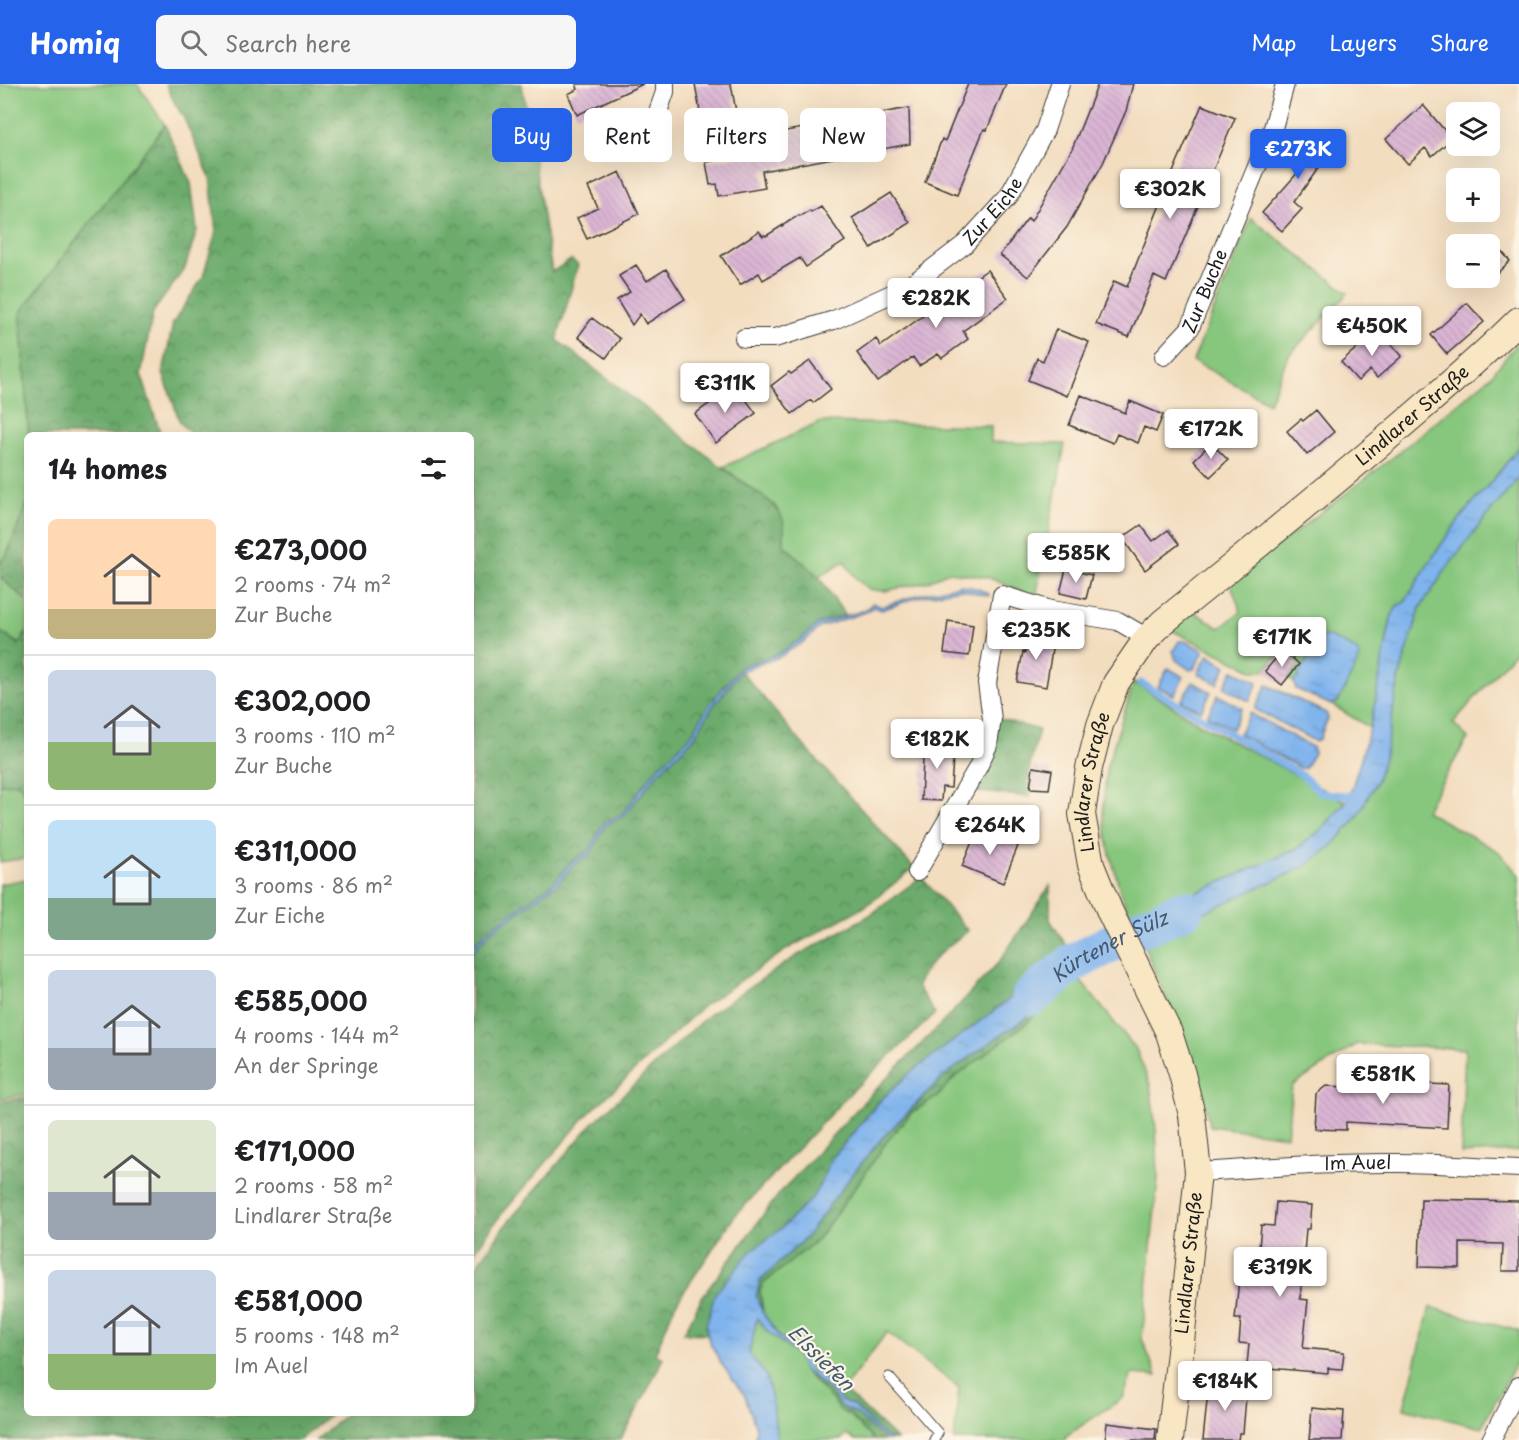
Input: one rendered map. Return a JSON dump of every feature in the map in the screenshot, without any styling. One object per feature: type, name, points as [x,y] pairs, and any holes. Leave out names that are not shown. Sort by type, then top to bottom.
[{"type":"main road","name":"Lindlarer Straße","points":[[1170,1440],[1198,1172],[1192,1115],[1182,1074],[1168,1033],[1131,958],[1091,865],[1082,814],[1089,768],[1100,726],[1116,683],[1146,638],[1444,389],[1519,320]]},
{"type":"street","points":[[660,108],[666,92],[665,84]]},
{"type":"street","name":"Zur Eiche","points":[[744,338],[775,338],[834,320],[911,285],[965,244],[1008,197],[1045,130],[1060,84]]},
{"type":"street","name":"Zur Buche","points":[[1164,356],[1190,328],[1273,128],[1285,84]]},
{"type":"street","points":[[917,872],[978,767],[988,745],[992,719],[987,683],[1002,595],[1051,610],[1118,621],[1146,638]]},
{"type":"street","name":"Im Auel","points":[[1198,1172],[1382,1163],[1519,1168]]},
{"type":"street","points":[[1491,1440],[1519,1386]]},
{"type":"lane","points":[[889,1377],[939,1433],[934,1440]]},
{"type":"green space","points":[[0,84],[137,84],[165,125],[20,313],[29,432],[24,432],[24,511],[7,554],[0,564]]},
{"type":"green space","points":[[166,84],[522,84],[526,108],[492,108],[492,162],[534,162],[552,272],[571,260],[578,265],[557,340],[774,505],[784,525],[784,545],[819,577],[845,615],[818,624],[803,638],[778,654],[741,667],[710,704],[690,737],[654,772],[623,813],[603,824],[589,851],[570,863],[555,882],[488,930],[474,945],[474,432],[189,432],[180,422],[163,373],[173,323],[203,277],[216,232],[210,177]]},
{"type":"green space","points":[[165,125],[191,183],[197,230],[185,268],[153,312],[141,374],[160,432],[29,432],[20,313]]},
{"type":"green space","points":[[1251,218],[1348,293],[1288,356],[1269,403],[1193,361]]},
{"type":"green space","points":[[1519,341],[1519,446],[1450,532],[1405,602],[1397,606],[1391,618],[1370,728],[1288,678],[1299,664],[1284,652],[1278,658],[1276,657],[1265,671],[1254,671],[1171,630],[1193,611],[1219,628],[1241,612],[1230,582],[1392,458],[1490,377]]},
{"type":"green space","points":[[821,422],[991,426],[991,442],[1065,444],[1036,597],[987,577],[949,572],[926,582],[885,591],[870,590],[857,580],[844,561],[819,577],[784,545],[782,519],[774,505],[723,467]]},
{"type":"green space","points":[[1519,478],[1519,647],[1453,723],[1468,738],[1425,811],[1498,851],[1519,875],[1519,1151],[1461,1154],[1465,1049],[1357,1044],[1292,1086],[1287,1136],[1210,1126],[1199,1082],[1181,1033],[1142,941],[1334,844],[1357,817],[1377,780],[1399,678],[1420,608],[1446,569]]},
{"type":"green space","points":[[24,511],[24,598],[0,577],[0,564],[7,554]]},
{"type":"green space","points":[[0,577],[24,598],[24,636],[19,644],[0,632]]},
{"type":"green space","points":[[0,632],[19,644],[24,636],[24,793],[19,783],[0,784]]},
{"type":"green space","points":[[741,671],[799,740],[914,868],[864,907],[789,948],[703,1006],[584,1118],[496,1221],[474,1253],[474,950],[490,932],[557,884],[573,865],[591,853],[605,826],[625,815],[656,775],[693,739],[713,706]]},
{"type":"green space","points":[[1134,682],[1200,724],[1345,801],[1343,805],[1322,829],[1298,848],[1146,915],[1131,919],[1122,897],[1109,850],[1103,814],[1106,769]]},
{"type":"green space","points":[[997,718],[1039,730],[1029,772],[1031,797],[969,791]]},
{"type":"green space","points":[[19,783],[24,793],[24,858],[0,862],[0,784]]},
{"type":"green space","points":[[921,877],[968,931],[932,962],[917,986],[935,1014],[852,1091],[734,1217],[675,1305],[655,1354],[663,1358],[619,1440],[316,1440],[343,1416],[474,1416],[474,1270],[503,1228],[591,1125],[708,1015],[795,957],[870,915]]},
{"type":"green space","points":[[24,880],[24,1095],[0,1099],[0,884]]},
{"type":"green space","points":[[1050,886],[1050,920],[1070,951],[909,1074],[879,1101],[830,1161],[812,1198],[781,1229],[751,1251],[706,1326],[708,1334],[684,1333],[702,1297],[779,1194],[868,1097],[999,962]]},
{"type":"green space","points":[[1076,976],[1079,979],[1024,1025],[953,1079],[937,1097],[912,1112],[888,1140],[817,1240],[763,1284],[760,1291],[763,1313],[756,1296],[760,1281],[806,1237],[882,1138],[948,1073],[1024,1020]]},
{"type":"green space","points":[[1079,979],[1136,1049],[1150,1085],[1156,1129],[1158,1178],[1142,1339],[1157,1376],[1132,1374],[1123,1398],[1066,1436],[1065,1440],[954,1440],[959,1388],[887,1332],[843,1390],[832,1381],[827,1382],[819,1372],[808,1370],[803,1356],[778,1335],[763,1313],[760,1291],[763,1283],[817,1240],[888,1140],[912,1112],[937,1097],[953,1079],[1024,1025]]},
{"type":"green space","points":[[24,1098],[24,1416],[328,1416],[300,1440],[0,1440],[0,1102]]},
{"type":"green space","points":[[1430,1307],[1519,1331],[1519,1358],[1481,1428],[1404,1408]]},
{"type":"green space","points":[[757,1317],[767,1331],[798,1356],[806,1373],[832,1399],[838,1409],[849,1415],[874,1440],[855,1440],[846,1434],[841,1440],[777,1440],[748,1354]]},
{"type":"green space","points":[[806,1373],[833,1394],[840,1406],[857,1414],[885,1440],[874,1440],[849,1415],[838,1409],[832,1399]]},
{"type":"green space","points":[[832,1381],[897,1440],[885,1436],[855,1407],[841,1401],[836,1390],[827,1382]]},
{"type":"water","points":[[1519,446],[1519,478],[1446,569],[1420,608],[1399,678],[1385,755],[1377,780],[1357,817],[1334,844],[1306,866],[1142,941],[1131,919],[1146,915],[1298,848],[1322,829],[1343,805],[1350,795],[1370,728],[1391,618],[1397,606],[1405,602],[1450,532]]},
{"type":"water","points":[[960,585],[979,589],[989,596],[960,589],[918,597],[882,610],[873,607],[866,612],[820,627],[805,641],[779,657],[741,671],[713,706],[693,739],[656,775],[625,815],[605,826],[591,853],[573,865],[557,884],[490,932],[474,950],[474,945],[488,930],[555,882],[570,863],[589,851],[603,824],[623,813],[654,772],[690,737],[710,704],[741,667],[778,654],[803,638],[818,624],[865,610],[873,603],[881,607],[917,595]]},
{"type":"water","points":[[1328,636],[1356,650],[1360,657],[1338,702],[1331,705],[1296,689],[1294,683],[1320,637]]},
{"type":"water","points":[[1179,641],[1185,641],[1203,650],[1194,669],[1190,670],[1176,660],[1173,651]]},
{"type":"water","points":[[1208,655],[1226,666],[1217,684],[1198,673]]},
{"type":"water","points":[[1168,668],[1184,677],[1174,695],[1158,687]]},
{"type":"water","points":[[1233,670],[1258,682],[1250,700],[1224,687]]},
{"type":"water","points":[[1193,682],[1211,692],[1201,711],[1181,701]]},
{"type":"water","points":[[1267,685],[1326,713],[1328,718],[1319,740],[1316,742],[1255,709]]},
{"type":"water","points":[[1218,695],[1242,708],[1232,729],[1207,716]]},
{"type":"water","points":[[1250,713],[1312,747],[1314,753],[1305,768],[1300,768],[1239,734]]},
{"type":"water","points":[[1070,951],[1076,976],[1024,1020],[948,1073],[927,1093],[882,1138],[806,1237],[760,1281],[756,1296],[763,1313],[778,1335],[803,1356],[809,1370],[819,1372],[841,1401],[854,1406],[891,1440],[885,1440],[857,1414],[840,1406],[833,1394],[813,1376],[806,1373],[798,1356],[767,1331],[757,1318],[749,1354],[766,1375],[773,1404],[777,1440],[755,1440],[756,1428],[745,1396],[721,1363],[709,1341],[706,1326],[715,1294],[751,1251],[781,1229],[812,1198],[830,1161],[879,1102],[909,1074]]},
{"type":"building","points":[[576,84],[643,84],[592,108],[584,108],[584,112],[577,115],[568,94],[578,89]]},
{"type":"building","points":[[695,84],[731,84],[735,108],[699,108]]},
{"type":"building","points":[[968,84],[1006,84],[987,130],[984,129],[957,195],[925,182],[942,139],[945,141]]},
{"type":"building","points":[[1098,84],[1133,84],[1126,111],[1103,163],[1067,227],[1028,277],[1000,255],[1028,218],[1031,221],[1072,149]]},
{"type":"building","points":[[1202,105],[1235,118],[1166,282],[1154,276],[1129,337],[1096,324],[1114,281],[1127,287]]},
{"type":"building","points":[[1423,105],[1446,132],[1446,144],[1432,156],[1425,148],[1408,164],[1386,139]]},
{"type":"building","points":[[909,108],[910,144],[886,148],[886,112]]},
{"type":"building","points":[[800,129],[800,162],[811,162],[762,171],[765,188],[719,196],[717,184],[710,185],[706,162],[788,162],[788,131]]},
{"type":"building","points":[[1309,131],[1333,148],[1294,202],[1302,209],[1282,231],[1262,213],[1301,169],[1288,160]]},
{"type":"building","points":[[620,172],[639,214],[587,239],[577,218],[598,208],[588,187]]},
{"type":"building","points":[[891,193],[910,223],[871,248],[852,218]]},
{"type":"building","points":[[821,206],[845,241],[806,267],[800,258],[763,280],[759,273],[740,285],[721,256],[759,231],[766,236],[799,215]]},
{"type":"building","points":[[1500,250],[1510,261],[1500,270]]},
{"type":"building","points":[[636,265],[647,281],[666,269],[685,299],[646,324],[640,314],[632,325],[617,300],[630,292],[619,276]]},
{"type":"building","points":[[987,270],[1008,298],[963,331],[968,339],[942,358],[938,354],[919,366],[913,357],[878,382],[857,353],[876,339],[881,346]]},
{"type":"building","points":[[1467,303],[1484,322],[1447,354],[1431,335]]},
{"type":"building","points":[[592,318],[620,339],[606,358],[578,337]]},
{"type":"building","points":[[1056,329],[1089,342],[1067,396],[1028,380],[1037,358],[1043,361]]},
{"type":"building","points":[[1378,329],[1402,356],[1377,378],[1370,370],[1358,381],[1341,362]]},
{"type":"building","points":[[810,361],[831,389],[813,403],[811,400],[792,414],[771,386],[789,372],[791,374]]},
{"type":"building","points":[[735,385],[756,413],[716,443],[695,414]]},
{"type":"building","points":[[1081,395],[1125,413],[1130,401],[1163,415],[1156,432],[1144,427],[1138,443],[1117,434],[1113,443],[1069,425]]},
{"type":"building","points":[[1316,410],[1334,432],[1307,455],[1287,431]]},
{"type":"building","points":[[1211,443],[1228,460],[1210,477],[1194,460]]},
{"type":"building","points":[[1141,525],[1153,541],[1168,530],[1179,544],[1145,570],[1122,538]]},
{"type":"building","points":[[1066,569],[1092,575],[1086,599],[1060,593]]},
{"type":"building","points":[[948,621],[973,625],[969,656],[944,653]]},
{"type":"building","points":[[1028,634],[1054,638],[1046,687],[1017,682]]},
{"type":"building","points":[[1284,651],[1299,664],[1282,685],[1265,671]]},
{"type":"building","points":[[924,741],[954,744],[951,788],[942,787],[941,801],[921,800]]},
{"type":"building","points":[[1033,767],[1052,770],[1049,789],[1030,788]]},
{"type":"building","points":[[977,830],[1018,846],[1003,883],[962,866]]},
{"type":"building","points":[[1368,1081],[1449,1085],[1447,1128],[1346,1122],[1346,1130],[1314,1129],[1316,1094],[1326,1086],[1368,1088]]},
{"type":"building","points":[[1421,1199],[1519,1201],[1519,1271],[1502,1271],[1503,1244],[1460,1243],[1460,1268],[1419,1267]]},
{"type":"building","points":[[1276,1202],[1312,1205],[1310,1229],[1306,1229],[1300,1299],[1308,1300],[1303,1348],[1344,1352],[1342,1369],[1328,1368],[1328,1373],[1247,1366],[1249,1344],[1239,1343],[1241,1319],[1235,1319],[1240,1270],[1255,1272],[1261,1225],[1274,1226]]},
{"type":"building","points":[[1209,1382],[1247,1386],[1243,1433],[1239,1433],[1238,1440],[1203,1440]]},
{"type":"building","points":[[1312,1408],[1344,1411],[1342,1440],[1309,1440]]},
{"type":"building","points":[[1107,1423],[1156,1429],[1155,1440],[1105,1440]]},
{"type":"waterway","points":[[1141,683],[1302,775],[1321,793],[1358,796]]},
{"type":"waterway","name":"Kürtener Sülz","points":[[1031,997],[1073,963],[1136,930],[1185,909]]},
{"type":"water label","name":"Elssiefen","points":[[821,1358]]}]
